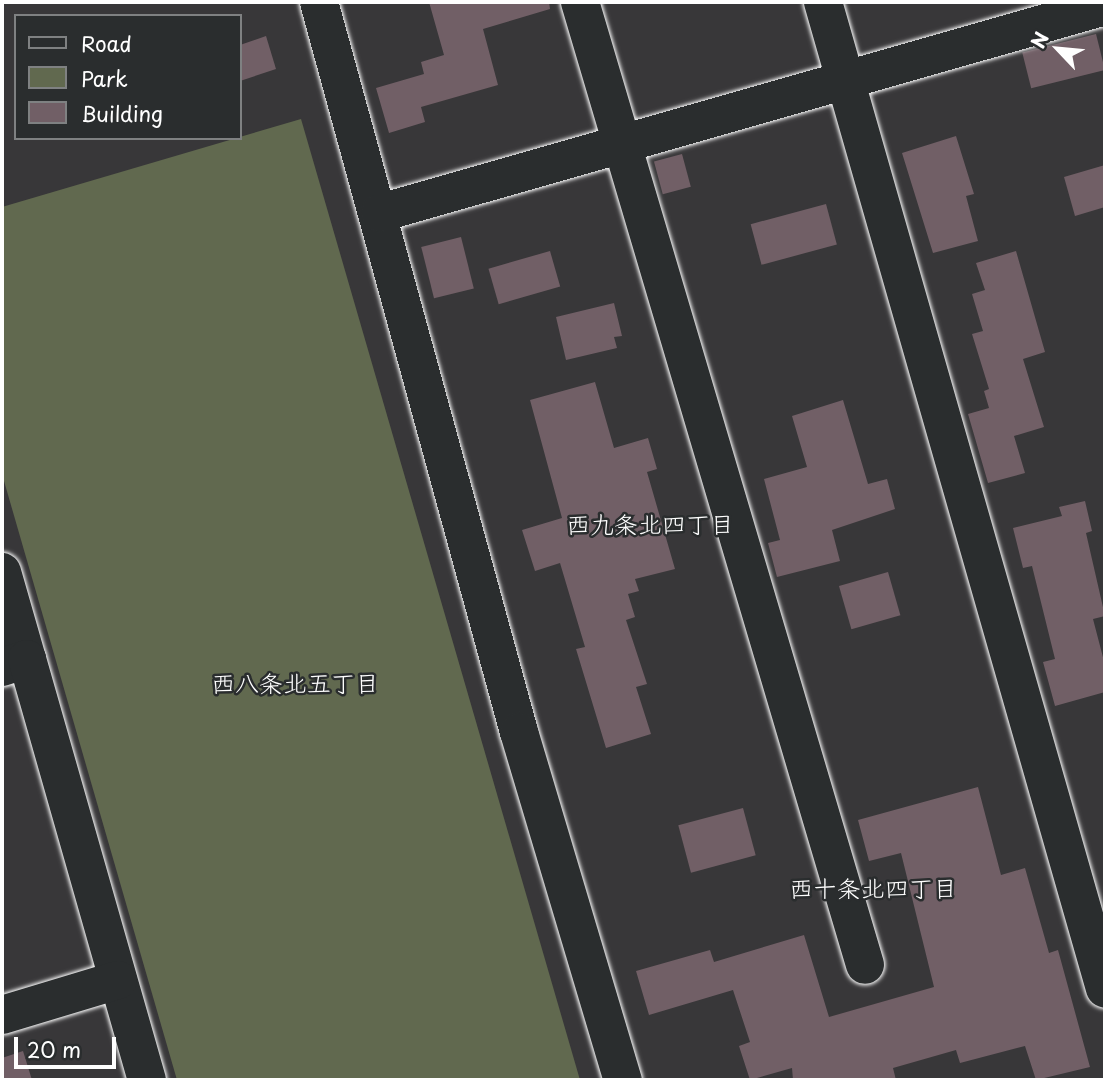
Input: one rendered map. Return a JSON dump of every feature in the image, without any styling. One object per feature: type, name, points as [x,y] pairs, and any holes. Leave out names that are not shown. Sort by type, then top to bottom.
[{"type":"street","points":[[320,2],[380,214],[519,732],[624,1080]]},
{"type":"street","points":[[580,2],[865,965]]},
{"type":"street","points":[[822,2],[1096,917],[1105,989]]},
{"type":"street","points":[[380,214],[847,83],[1105,6]]},
{"type":"street","points":[[2,572],[15,663],[118,980],[147,1080]]},
{"type":"street","points":[[2,1015],[118,980]]},
{"type":"green space","points":[[301,119],[580,1080],[177,1080],[2,474],[2,207],[230,140],[242,140],[242,136]]},
{"type":"building","points":[[429,2],[549,2],[550,9],[483,29],[498,85],[421,107],[425,122],[389,133],[376,88],[424,74],[421,62],[444,55]]},
{"type":"building","points":[[1096,34],[1105,70],[1031,88],[1022,52]]},
{"type":"building","points":[[266,36],[276,69],[242,80],[242,44]]},
{"type":"building","points":[[956,136],[974,194],[966,196],[978,241],[933,253],[902,153]]},
{"type":"building","points":[[682,154],[691,187],[663,194],[654,162]]},
{"type":"building","points":[[1105,165],[1105,207],[1075,216],[1064,177]]},
{"type":"building","points":[[826,204],[837,245],[762,265],[751,224]]},
{"type":"building","points":[[461,237],[474,288],[434,298],[421,247]]},
{"type":"building","points":[[550,251],[560,287],[499,304],[488,269]]},
{"type":"building","points":[[1016,251],[1045,352],[1023,359],[1044,427],[1014,436],[1025,473],[988,483],[968,414],[989,408],[984,391],[989,389],[972,334],[983,331],[972,294],[985,290],[976,263]]},
{"type":"building","points":[[614,303],[622,336],[614,337],[617,348],[566,360],[556,317]]},
{"type":"building","points":[[595,382],[614,448],[648,438],[657,469],[647,472],[675,569],[635,579],[639,591],[628,594],[635,617],[626,620],[647,684],[636,687],[651,734],[606,748],[576,649],[585,647],[560,563],[535,571],[522,530],[562,518],[530,400]]},
{"type":"building","points":[[843,400],[868,484],[887,479],[895,509],[832,530],[840,561],[777,577],[768,543],[780,540],[764,479],[807,467],[792,416]]},
{"type":"building","points":[[1085,501],[1092,531],[1086,533],[1105,616],[1093,619],[1105,665],[1105,692],[1055,706],[1043,662],[1055,659],[1032,566],[1023,568],[1013,528],[1062,516],[1059,507]]},
{"type":"building","points":[[888,572],[900,615],[851,629],[839,586]]},
{"type":"building","points":[[978,787],[1001,875],[1025,868],[1049,953],[1058,950],[1090,1067],[1036,1080],[1025,1046],[960,1063],[956,1050],[893,1068],[896,1080],[793,1080],[792,1068],[750,1080],[739,1046],[750,1042],[733,990],[649,1015],[636,971],[710,950],[714,962],[804,935],[829,1017],[934,987],[901,853],[869,861],[858,820]]},
{"type":"building","points":[[743,808],[756,855],[691,873],[678,825]]},
{"type":"building","points":[[23,1051],[32,1080],[2,1080],[2,1058]]},
{"type":"district","name":"西九条北四丁目","points":[[650,524]]},
{"type":"district","name":"西八条北五丁目","points":[[295,683]]},
{"type":"district","name":"西十条北四丁目","points":[[873,888]]}]
